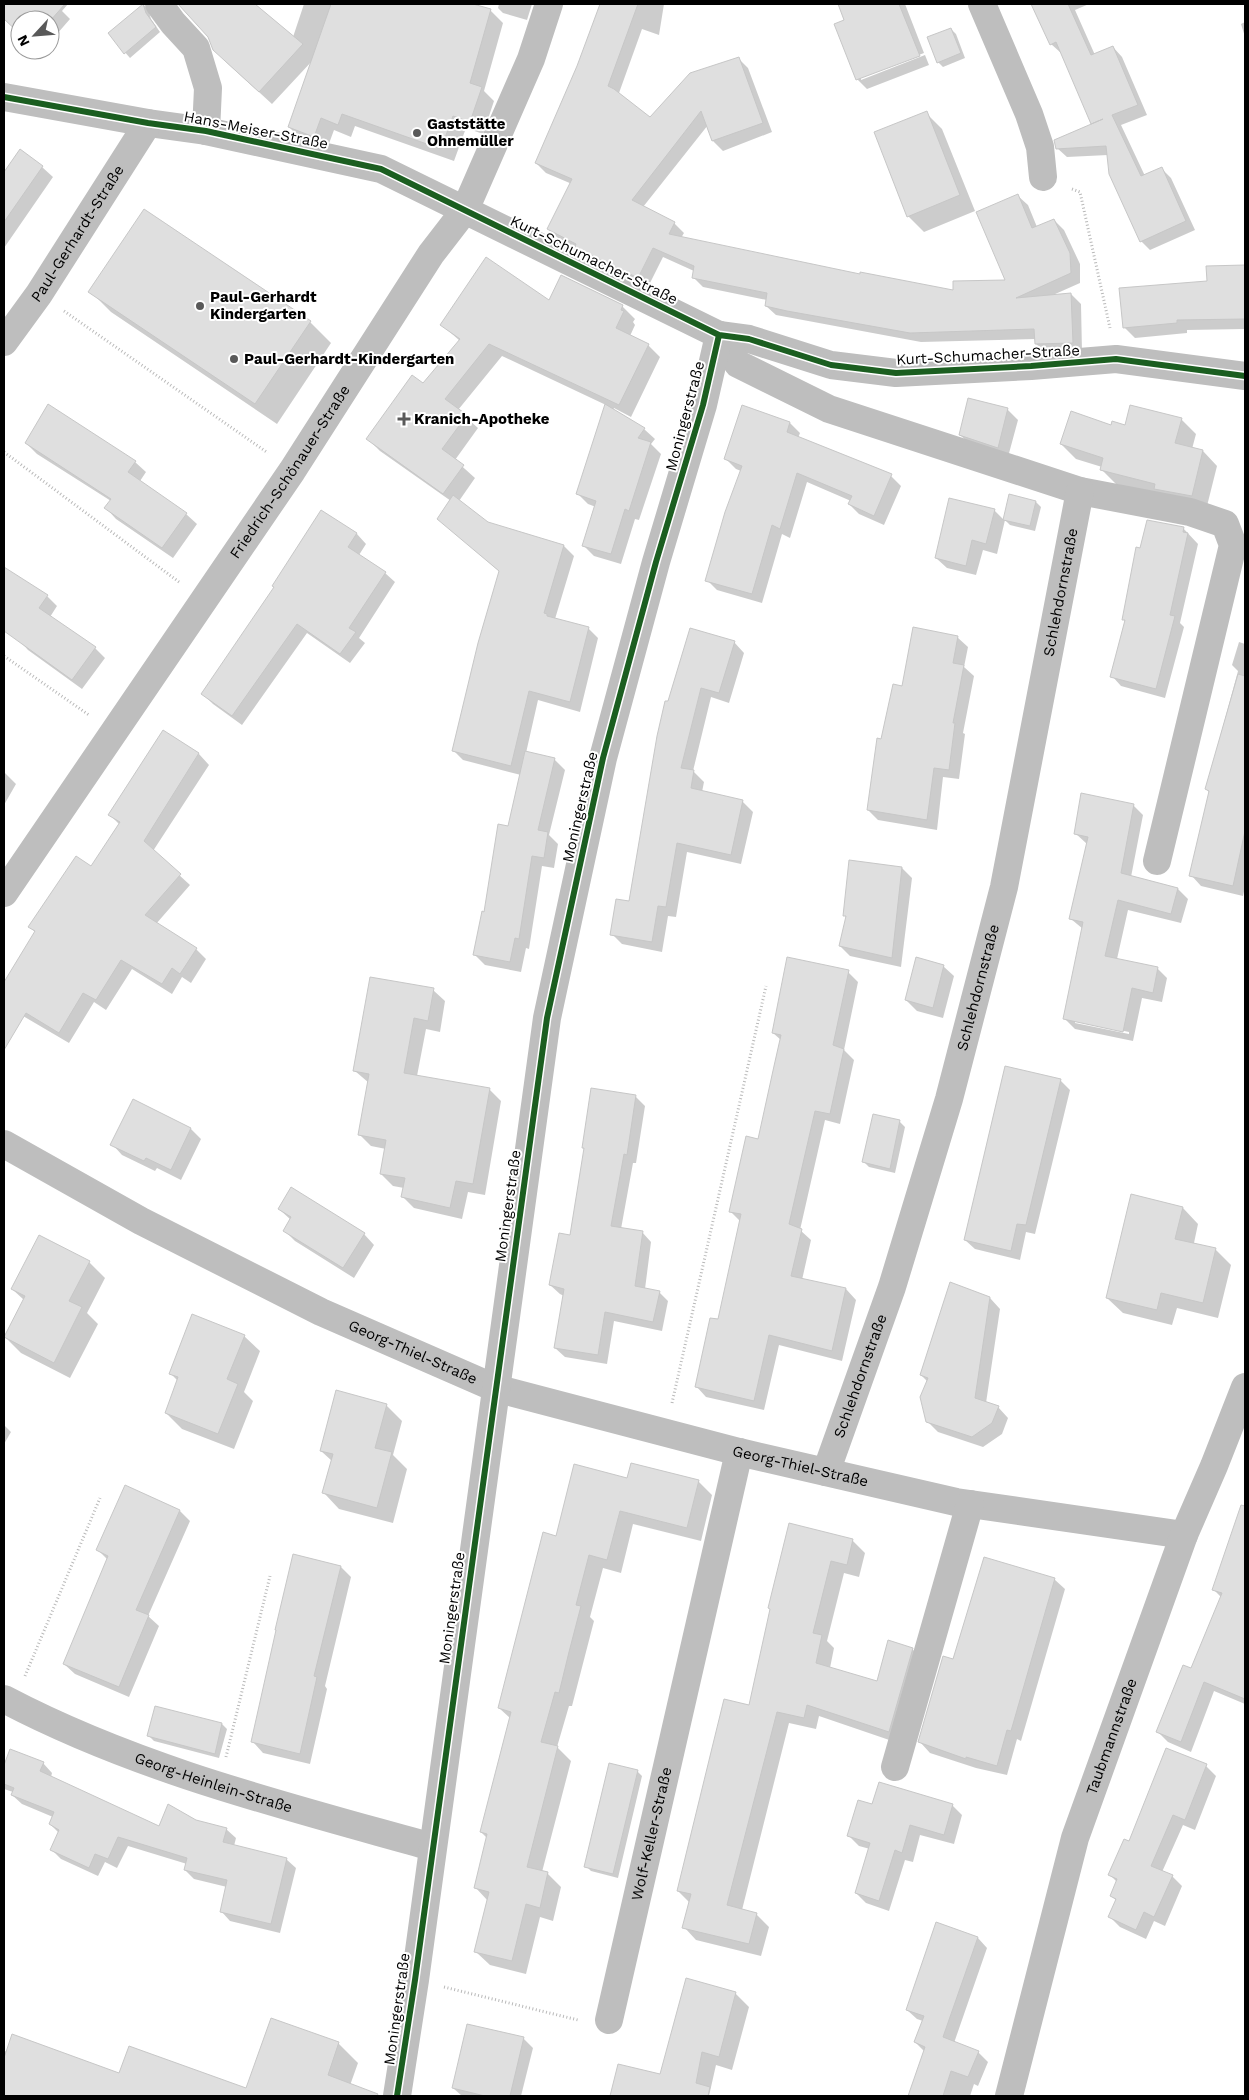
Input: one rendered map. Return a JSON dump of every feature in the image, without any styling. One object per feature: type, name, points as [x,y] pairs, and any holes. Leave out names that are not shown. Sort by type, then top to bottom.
[{"type":"street","points":[[159,4],[173,23],[196,48],[208,88],[206,131]]},
{"type":"street","name":"Friedrich-Schönauer-Straße","points":[[4,893],[292,471],[431,254],[465,210],[532,59],[549,4]]},
{"type":"street","points":[[982,4],[1029,114],[1040,147],[1043,177]]},
{"type":"street","name":"Hans-Meiser-Straße","points":[[4,98],[206,131],[381,168],[465,210]]},
{"type":"street","name":"Paul-Gerhardt-Straße","points":[[4,342],[39,294],[148,123]]},
{"type":"street","name":"Kurt-Schumacher-Straße","points":[[465,210],[719,335],[749,339],[831,365],[896,374],[1116,359],[1245,376]]},
{"type":"street","points":[[719,335],[738,364],[829,409],[1080,491],[1190,512],[1225,524],[1233,545],[1157,861]]},
{"type":"street","name":"Moningerstraße","points":[[397,2096],[415,1980],[495,1388],[549,1008],[603,758],[656,562],[703,405],[719,335]]},
{"type":"street","name":"Schlehdornstraße","points":[[826,1472],[892,1287],[949,1099],[1004,887],[1080,491]]},
{"type":"street","name":"Georg-Thiel-Straße","points":[[4,1144],[141,1220],[321,1312],[495,1388],[740,1452],[970,1504],[1184,1535]]},
{"type":"street","name":"Taubmannstraße","points":[[1008,2096],[1074,1838],[1184,1535],[1245,1387]]},
{"type":"street","name":"Wolf-Keller-Straße","points":[[609,2020],[740,1452]]},
{"type":"street","points":[[895,1767],[970,1504]]},
{"type":"street","name":"Georg-Heinlein-Straße","points":[[8,1702],[105,1747],[219,1787],[432,1847]]},
{"type":"path","points":[[1080,192],[1116,359]]},
{"type":"path","points":[[39,294],[292,471]]},
{"type":"path","points":[[4,452],[204,600]]},
{"type":"path","points":[[4,656],[114,732]]},
{"type":"path","points":[[665,1433],[766,986]]},
{"type":"path","points":[[8,1702],[100,1498]]},
{"type":"path","points":[[219,1787],[270,1576]]},
{"type":"path","points":[[415,1980],[586,2022],[609,2020]]},
{"type":"building","points":[[4,4],[65,4],[60,10],[10,10],[10,25],[4,19]]},
{"type":"building","points":[[143,4],[146,13],[156,27],[124,54],[108,33]]},
{"type":"building","points":[[178,4],[255,4],[303,44],[259,92],[213,50],[208,37]]},
{"type":"building","points":[[331,4],[473,4],[491,9],[470,83],[482,87],[470,122],[453,116],[441,149],[342,114],[338,125],[321,118],[314,137],[288,127]]},
{"type":"building","points":[[600,4],[638,4],[608,86],[650,117],[690,73],[739,57],[763,123],[712,141],[701,111],[632,200],[675,222],[669,234],[860,274],[860,272],[953,290],[953,281],[1005,280],[976,212],[1018,194],[1032,228],[1054,219],[1070,253],[1071,273],[1016,298],[1071,293],[1073,343],[1035,344],[1034,329],[910,333],[787,311],[765,306],[767,293],[692,278],[694,266],[653,248],[638,278],[575,247],[576,244],[547,229],[572,179],[535,163],[577,66]]},
{"type":"building","points":[[838,4],[899,4],[920,56],[856,80],[834,24],[844,20]]},
{"type":"building","points":[[1031,4],[1068,4],[1091,55],[1113,46],[1138,105],[1112,115],[1141,176],[1162,167],[1186,221],[1140,242],[1109,174],[1106,146],[1056,149],[1054,140],[1103,119],[1091,124],[1056,42],[1050,45]]},
{"type":"building","points":[[951,28],[961,53],[937,63],[927,37]]},
{"type":"building","points":[[927,111],[960,195],[907,217],[874,132]]},
{"type":"building","points":[[20,149],[43,166],[4,222],[4,172]]},
{"type":"building","name":"Paul-Gerhardt Kindergarten","points":[[144,209],[311,321],[255,404],[88,292]]},
{"type":"building","points":[[486,257],[549,300],[561,275],[623,305],[621,310],[624,311],[616,328],[649,344],[619,405],[489,344],[445,399],[467,415],[442,449],[464,465],[443,494],[366,439],[412,375],[423,383],[460,339],[440,325]]},
{"type":"building","points":[[1245,265],[1245,319],[1177,320],[1177,323],[1123,328],[1119,288],[1207,281],[1206,266]]},
{"type":"building","points":[[968,398],[1008,408],[998,448],[959,435]]},
{"type":"building","points":[[48,404],[136,461],[128,472],[187,513],[162,548],[104,508],[111,499],[25,443]]},
{"type":"building","points":[[605,404],[645,428],[638,438],[651,442],[629,511],[625,509],[611,554],[582,546],[596,501],[576,494]]},
{"type":"building","points":[[742,405],[790,422],[787,432],[892,474],[874,516],[848,504],[852,496],[797,473],[780,529],[772,525],[752,594],[705,581],[725,512],[742,466],[724,459]]},
{"type":"building","points":[[1130,405],[1182,418],[1175,443],[1203,450],[1192,496],[1154,489],[1155,484],[1100,470],[1103,458],[1060,444],[1071,411],[1111,425],[1112,421],[1125,425]]},
{"type":"building","points":[[1009,494],[1036,501],[1030,526],[1003,520]]},
{"type":"building","points":[[453,495],[488,522],[564,545],[544,613],[547,616],[589,627],[570,702],[529,691],[511,766],[452,751],[478,643],[499,571],[437,519]]},
{"type":"building","points":[[949,498],[995,509],[986,544],[972,540],[966,566],[935,558]]},
{"type":"building","points":[[321,510],[357,533],[348,547],[386,572],[349,628],[356,632],[340,654],[297,624],[232,716],[201,694],[274,587],[272,586]]},
{"type":"building","points":[[1147,520],[1184,527],[1183,532],[1188,533],[1170,615],[1175,616],[1156,689],[1110,677],[1125,620],[1122,620],[1136,547],[1140,548]]},
{"type":"building","points":[[4,567],[48,595],[39,608],[96,647],[72,680],[4,631]]},
{"type":"building","points":[[913,627],[958,636],[953,663],[964,665],[953,723],[955,723],[949,770],[934,768],[927,820],[867,810],[877,738],[881,739],[893,684],[902,686]]},
{"type":"building","points":[[690,628],[735,641],[719,693],[701,688],[681,768],[694,770],[691,788],[743,800],[731,855],[677,843],[666,907],[658,906],[652,942],[610,935],[616,899],[629,901],[657,736],[665,701],[668,701]]},
{"type":"building","points":[[1238,674],[1245,676],[1245,831],[1233,886],[1189,876],[1209,791],[1205,789]]},
{"type":"building","points":[[163,730],[199,753],[144,841],[181,874],[145,915],[197,948],[180,974],[172,968],[162,984],[121,960],[96,1000],[83,993],[59,1033],[26,1013],[4,1050],[4,982],[35,931],[28,927],[76,856],[91,866],[120,822],[108,815]]},
{"type":"building","points":[[525,751],[555,758],[538,830],[548,832],[544,858],[532,856],[519,939],[515,938],[510,962],[473,955],[482,911],[484,912],[498,824],[508,826]]},
{"type":"building","points":[[1081,793],[1134,804],[1121,873],[1178,888],[1171,914],[1118,900],[1105,956],[1158,967],[1153,993],[1132,988],[1123,1032],[1063,1019],[1083,922],[1069,919],[1088,837],[1074,834]]},
{"type":"building","points":[[849,860],[902,867],[892,958],[839,946],[846,916],[843,916]]},
{"type":"building","points":[[787,957],[849,970],[833,1045],[844,1049],[830,1114],[815,1111],[789,1224],[802,1229],[791,1276],[846,1288],[832,1351],[769,1335],[754,1401],[695,1387],[710,1318],[718,1319],[741,1214],[729,1212],[746,1136],[758,1139],[781,1035],[772,1033]]},
{"type":"building","points":[[916,957],[944,965],[933,1008],[905,1000]]},
{"type":"building","points":[[370,977],[434,988],[428,1021],[414,1018],[404,1073],[490,1088],[473,1184],[456,1181],[450,1208],[401,1197],[405,1178],[380,1174],[386,1140],[358,1135],[369,1074],[353,1071]]},
{"type":"building","points":[[1005,1066],[1061,1079],[1026,1225],[1017,1224],[1011,1251],[964,1240]]},
{"type":"building","points":[[591,1088],[636,1095],[627,1155],[624,1154],[611,1226],[643,1231],[635,1286],[660,1291],[653,1322],[605,1312],[598,1355],[554,1348],[564,1289],[549,1285],[559,1233],[570,1235],[584,1148],[582,1148]]},
{"type":"building","points":[[133,1099],[191,1128],[171,1170],[146,1158],[144,1161],[110,1145]]},
{"type":"building","points":[[873,1114],[900,1120],[890,1169],[862,1162]]},
{"type":"building","points":[[291,1187],[365,1233],[343,1268],[283,1231],[291,1217],[278,1209]]},
{"type":"building","points":[[1131,1194],[1183,1207],[1175,1239],[1216,1248],[1203,1303],[1161,1293],[1157,1310],[1106,1298]]},
{"type":"building","points":[[39,1235],[90,1261],[69,1301],[82,1307],[54,1363],[4,1337],[25,1296],[11,1289]]},
{"type":"building","points":[[950,1282],[990,1297],[975,1398],[999,1406],[992,1423],[972,1437],[926,1422],[920,1397],[928,1378],[920,1375]]},
{"type":"building","points":[[192,1314],[245,1335],[227,1379],[238,1384],[218,1434],[165,1413],[178,1377],[169,1374]]},
{"type":"building","points":[[336,1390],[387,1404],[375,1448],[392,1452],[377,1508],[322,1493],[333,1454],[320,1451]]},
{"type":"building","points":[[631,1463],[699,1480],[687,1528],[620,1511],[607,1560],[589,1555],[576,1605],[581,1606],[559,1693],[555,1692],[541,1742],[558,1746],[527,1867],[548,1872],[540,1908],[526,1904],[512,1961],[474,1952],[489,1892],[474,1888],[487,1834],[480,1832],[511,1712],[498,1708],[543,1532],[556,1536],[574,1464],[627,1478]]},
{"type":"building","points":[[125,1485],[180,1510],[136,1610],[149,1615],[119,1687],[63,1664],[108,1556],[96,1550]]},
{"type":"building","points":[[1241,1505],[1245,1506],[1245,1699],[1204,1682],[1181,1742],[1156,1732],[1183,1665],[1191,1668],[1222,1593],[1212,1590]]},
{"type":"building","points":[[789,1523],[853,1539],[847,1565],[831,1561],[813,1633],[822,1635],[816,1663],[877,1681],[888,1640],[913,1648],[889,1732],[807,1705],[804,1718],[777,1712],[727,1905],[757,1913],[749,1944],[682,1928],[691,1894],[677,1891],[724,1699],[749,1705],[770,1609],[768,1608]]},
{"type":"building","points":[[293,1554],[341,1566],[314,1676],[317,1677],[300,1754],[251,1742]]},
{"type":"building","points":[[984,1557],[1055,1578],[1011,1731],[1007,1730],[997,1766],[966,1757],[966,1759],[918,1742],[943,1656],[953,1659]]},
{"type":"building","points":[[155,1706],[222,1723],[215,1754],[147,1736]]},
{"type":"building","points":[[1166,1748],[1207,1764],[1185,1820],[1173,1815],[1151,1866],[1173,1875],[1154,1917],[1144,1912],[1136,1930],[1108,1917],[1116,1899],[1110,1896],[1117,1879],[1108,1875],[1124,1839],[1129,1841]]},
{"type":"building","points":[[10,1749],[44,1762],[40,1771],[159,1826],[168,1804],[196,1820],[227,1828],[223,1842],[287,1858],[271,1924],[220,1912],[227,1880],[184,1870],[187,1858],[118,1837],[108,1859],[95,1854],[89,1868],[50,1850],[59,1830],[49,1824],[54,1812],[11,1795],[14,1788],[4,1784],[4,1765]]},
{"type":"building","points":[[609,1763],[638,1770],[613,1874],[584,1867]]},
{"type":"building","points":[[879,1782],[953,1804],[944,1835],[910,1825],[902,1853],[895,1850],[879,1901],[855,1893],[870,1843],[847,1836],[858,1800],[872,1804]]},
{"type":"building","points":[[936,1922],[978,1937],[943,2037],[979,2051],[968,2077],[951,2071],[943,2096],[908,2096],[925,2047],[914,2042],[924,2016],[906,2010]]},
{"type":"building","points":[[686,1978],[736,1992],[719,2057],[702,2052],[696,2083],[710,2087],[708,2096],[610,2096],[618,2064],[660,2074]]},
{"type":"building","points":[[271,2018],[339,2042],[328,2075],[378,2094],[377,2096],[4,2096],[4,2058],[12,2034],[119,2073],[129,2046],[246,2088]]},
{"type":"building","points":[[467,2024],[524,2037],[510,2096],[485,2096],[452,2088]]},
{"type":"cycle path","points":[[4,97],[148,123],[206,131],[381,169],[719,335],[749,339],[831,365],[896,373],[1031,366],[1116,359],[1245,376]]},
{"type":"cycle path","points":[[397,2096],[415,1980],[547,1018],[603,758],[656,562],[703,405],[719,335]]},
{"type":"place","name":"Gaststätte Ohnemüller","points":[[417,133]]},
{"type":"place","name":"Paul-Gerhardt Kindergarten","points":[[200,306]]},
{"type":"place","name":"Paul-Gerhardt-Kindergarten","points":[[234,359]]},
{"type":"place","name":"Kranich-Apotheke","points":[[404,419]]}]
